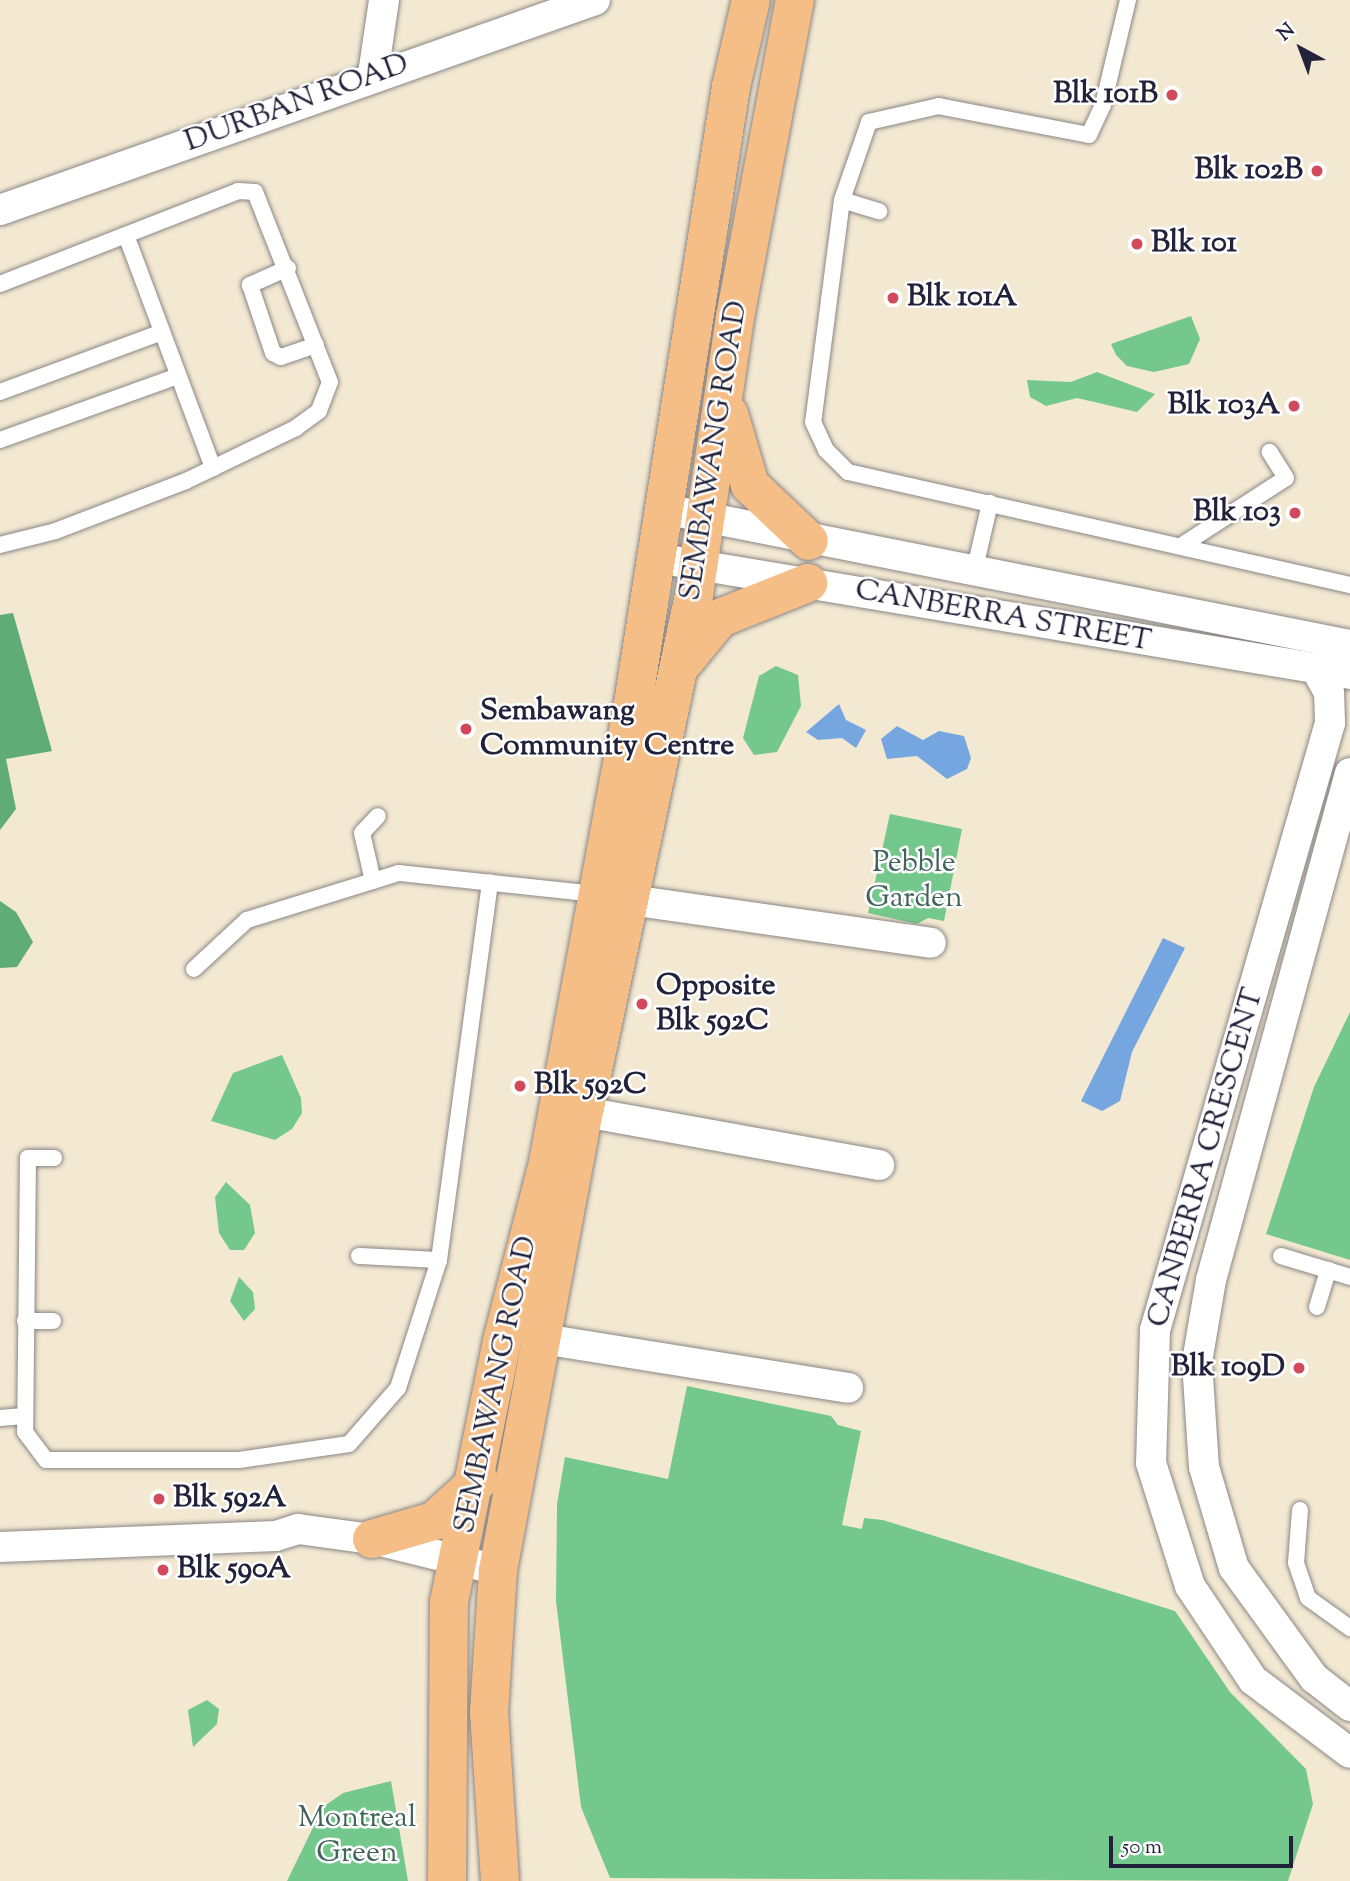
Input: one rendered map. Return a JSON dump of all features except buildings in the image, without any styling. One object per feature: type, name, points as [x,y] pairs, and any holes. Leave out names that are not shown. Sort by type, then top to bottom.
[{"type":"main road","name":"SEMBAWANG ROAD","points":[[500,1881],[489,1713],[498,1570],[584,1112],[656,558],[731,88],[751,0]]},
{"type":"main road","name":"SEMBAWANG ROAD","points":[[447,1881],[449,1602],[614,897],[679,669],[700,563],[724,392],[794,0]]},
{"type":"main road","points":[[724,392],[750,485],[809,541]]},
{"type":"main road","points":[[679,669],[720,618],[808,583]]},
{"type":"main road","points":[[372,1539],[434,1521],[479,1480]]},
{"type":"street","points":[[373,74],[384,0]]},
{"type":"street","name":"DURBAN ROAD","points":[[0,210],[373,74],[595,0]]},
{"type":"street","name":"CANBERRA STREET","points":[[664,509],[809,541],[1350,645]]},
{"type":"street","name":"CANBERRA STREET","points":[[656,558],[700,563],[1350,674]]},
{"type":"street","name":"CANBERRA CRESCENT","points":[[1316,669],[1329,692],[1330,723],[1155,1330],[1151,1463],[1189,1586],[1253,1680],[1350,1753]]},
{"type":"street","name":"CANBERRA CRESCENT","points":[[1350,773],[1211,1280],[1197,1362],[1204,1467],[1234,1568],[1314,1678],[1350,1706]]},
{"type":"street","points":[[614,897],[931,943]]},
{"type":"street","points":[[584,1112],[879,1164]]},
{"type":"street","name":"SEMBAWANG ROAD","points":[[542,1339],[848,1388]]},
{"type":"street","points":[[0,1529],[245,1514],[289,1518],[298,1529]]},
{"type":"street","points":[[0,1547],[276,1536],[298,1529],[372,1539],[498,1570]]},
{"type":"lane","points":[[1128,0],[1103,105],[1089,135],[939,106],[869,122],[842,200],[813,422],[826,450],[848,472],[1184,544],[1350,585]]},
{"type":"lane","points":[[0,284],[246,189],[263,201],[330,382],[319,411],[213,468],[56,531],[0,545]]},
{"type":"lane","points":[[842,200],[879,211]]},
{"type":"lane","points":[[126,235],[213,468]]},
{"type":"lane","points":[[288,268],[250,285],[273,353],[281,357],[316,345]]},
{"type":"lane","points":[[0,392],[162,332]]},
{"type":"lane","points":[[0,440],[178,376]]},
{"type":"lane","points":[[1184,544],[1286,478],[1270,452]]},
{"type":"lane","points":[[974,572],[989,503]]},
{"type":"lane","points":[[373,881],[362,833],[378,816]]},
{"type":"lane","points":[[194,968],[247,920],[414,870],[614,897]]},
{"type":"lane","points":[[54,1158],[28,1158],[24,1416],[32,1444],[46,1460],[239,1460],[336,1451],[360,1435],[398,1388],[439,1260],[490,882]]},
{"type":"lane","points":[[359,1256],[439,1260]]},
{"type":"lane","points":[[1281,1256],[1350,1277]]},
{"type":"lane","points":[[1317,1307],[1328,1270]]},
{"type":"lane","points":[[25,1321],[53,1321]]},
{"type":"lane","points":[[0,1418],[24,1416]]},
{"type":"lane","points":[[1300,1510],[1296,1563],[1308,1598],[1350,1628]]},
{"type":"green space","points":[[1191,316],[1200,339],[1189,364],[1154,372],[1127,366],[1116,355],[1111,344]]},
{"type":"green space","points":[[1097,372],[1155,394],[1137,412],[1077,398],[1046,406],[1030,397],[1027,380],[1071,382]]},
{"type":"green space","points":[[13,613],[52,751],[6,759],[16,809],[0,830],[0,615]]},
{"type":"green space","points":[[776,666],[798,675],[801,706],[777,752],[754,755],[743,738],[759,676]]},
{"type":"green space","name":"Pebble Garden","points":[[890,814],[962,829],[944,921],[928,918],[917,924],[868,913]]},
{"type":"green space","points":[[0,901],[16,912],[33,942],[17,967],[0,968]]},
{"type":"green space","points":[[1350,1012],[1350,1260],[1266,1234],[1314,1087]]},
{"type":"green space","points":[[282,1055],[301,1098],[302,1113],[292,1129],[275,1140],[211,1121],[233,1073]]},
{"type":"green space","points":[[226,1182],[250,1205],[255,1233],[244,1250],[230,1250],[219,1233],[215,1197]]},
{"type":"green space","points":[[239,1277],[253,1292],[255,1309],[244,1321],[230,1301]]},
{"type":"green space","points":[[687,1386],[831,1416],[838,1425],[861,1431],[842,1525],[862,1529],[864,1518],[883,1520],[1175,1611],[1230,1692],[1306,1769],[1313,1804],[1288,1881],[610,1878],[581,1807],[556,1601],[557,1504],[565,1457],[668,1479]]},
{"type":"green space","points":[[207,1700],[219,1709],[217,1724],[193,1747],[188,1710]]},
{"type":"green space","name":"Montreal Green","points":[[391,1781],[408,1881],[287,1881],[323,1807],[343,1793]]},
{"type":"water","points":[[839,704],[846,720],[866,730],[856,748],[842,738],[818,740],[806,732]]},
{"type":"water","points":[[897,726],[923,740],[939,731],[964,736],[971,758],[967,769],[947,779],[917,756],[887,759],[881,739]]},
{"type":"water","points":[[1163,938],[1185,948],[1132,1052],[1120,1101],[1102,1111],[1081,1101]]},
{"type":"place","name":"Blk 101B","points":[[1172,95]]},
{"type":"place","name":"Blk 102B","points":[[1317,171]]},
{"type":"place","name":"Blk 101","points":[[1137,244]]},
{"type":"place","name":"Blk 101A","points":[[893,298]]},
{"type":"place","name":"Blk 103A","points":[[1294,406]]},
{"type":"place","name":"Blk 103","points":[[1295,513]]},
{"type":"place","name":"Sembawang Community Centre","points":[[466,729]]},
{"type":"place","name":"Opposite Blk 592C","points":[[642,1004]]},
{"type":"place","name":"Blk 592C","points":[[520,1086]]},
{"type":"place","name":"Blk 109D","points":[[1299,1368]]},
{"type":"place","name":"Blk 592A","points":[[159,1499]]},
{"type":"place","name":"Blk 590A","points":[[163,1570]]}]
